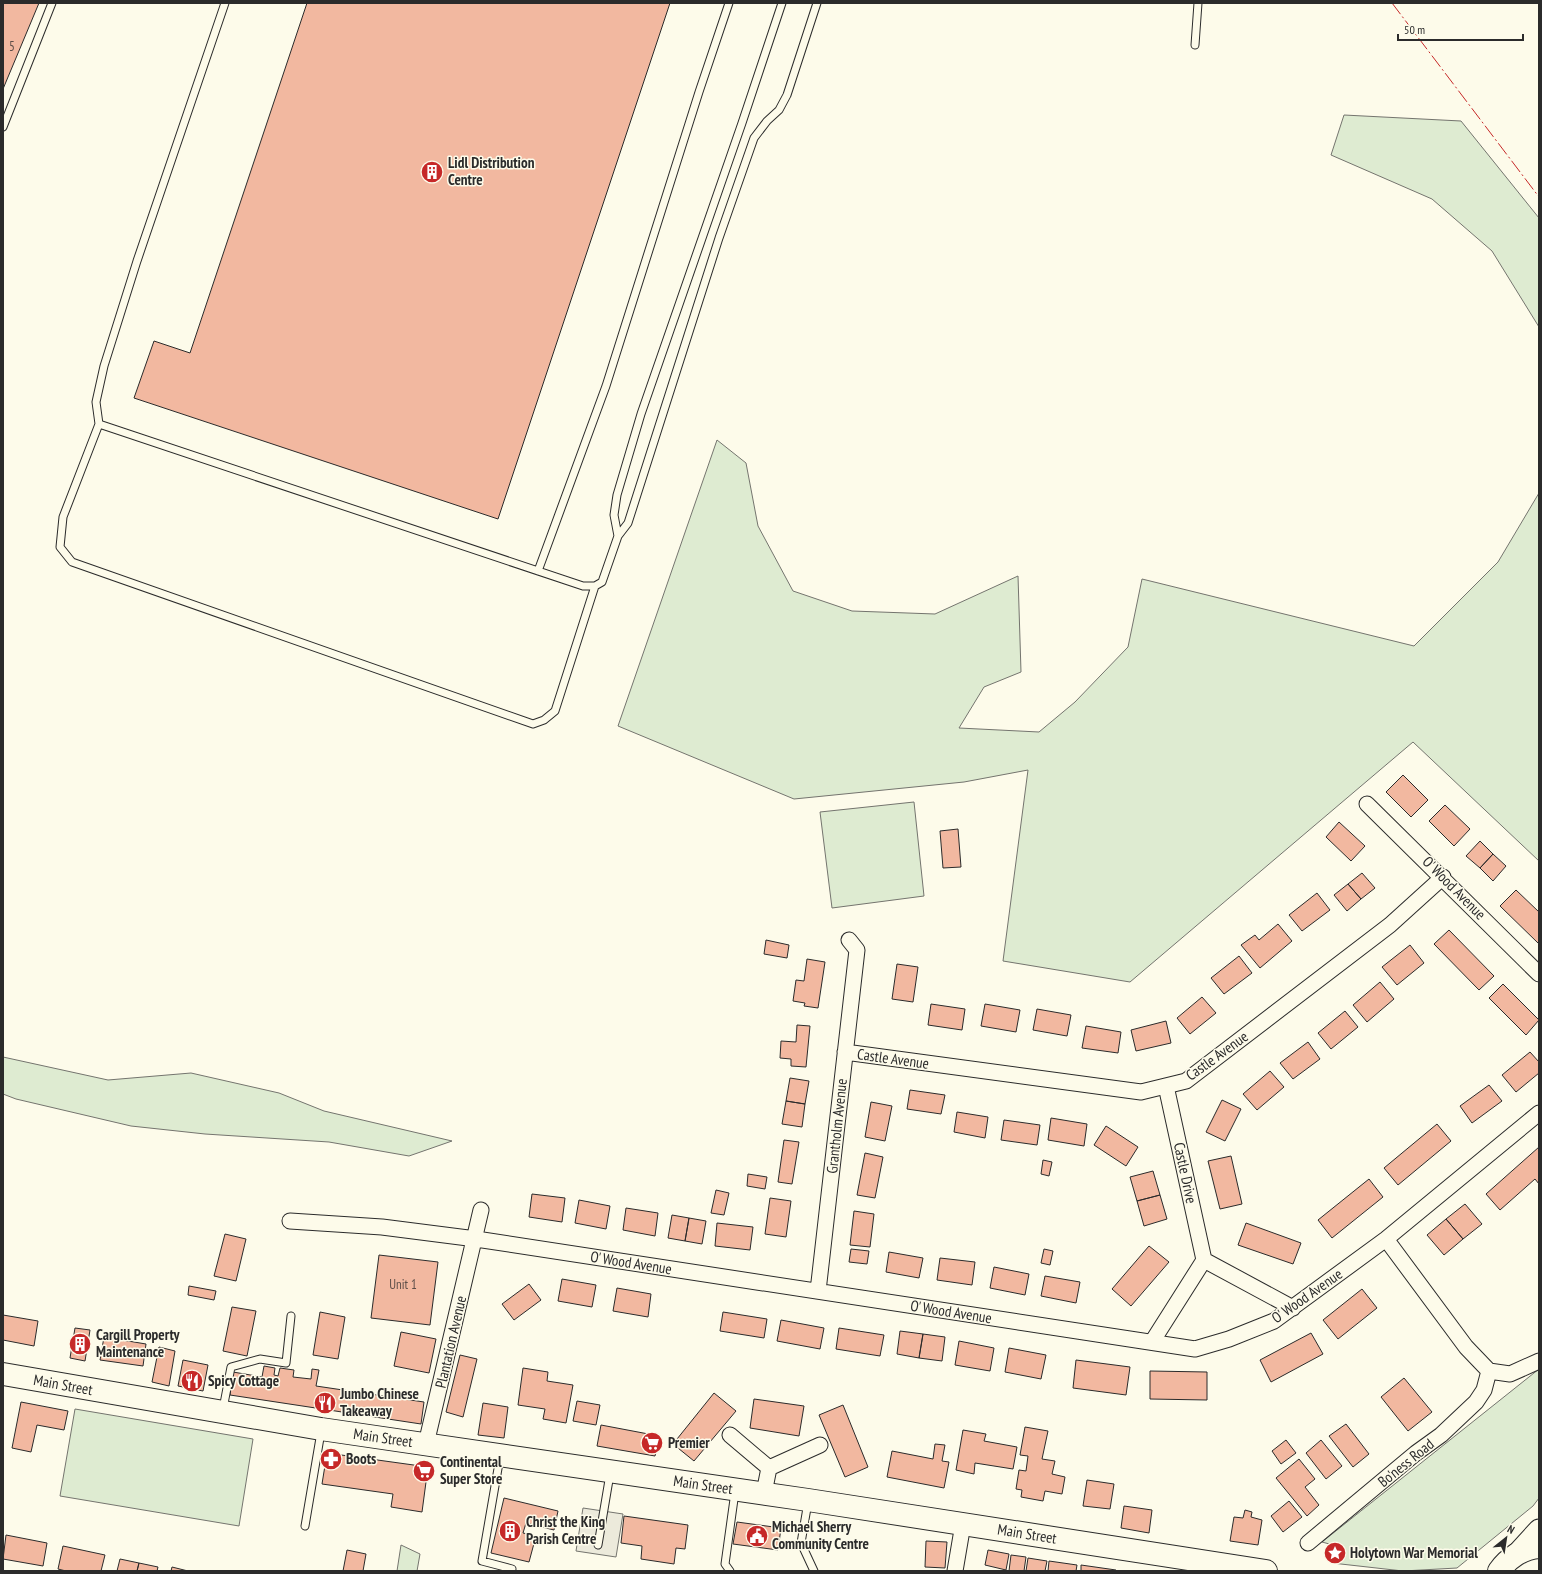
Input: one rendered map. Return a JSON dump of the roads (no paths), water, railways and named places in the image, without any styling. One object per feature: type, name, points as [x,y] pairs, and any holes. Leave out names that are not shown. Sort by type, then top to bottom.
[{"type":"main road","name":"Main Street","points":[[3,1374],[321,1429],[764,1493],[1213,1562],[1241,1569],[1266,1571]]},
{"type":"main road","points":[[1499,1571],[1504,1563],[1518,1553],[1539,1530]]},
{"type":"main road","points":[[1518,1553],[1533,1547],[1539,1547]]},
{"type":"street","name":"O' Wood Avenue","points":[[1367,804],[1443,877],[1539,974]]},
{"type":"street","name":"Castle Avenue","points":[[845,1052],[1141,1092],[1186,1081],[1390,925],[1443,877]]},
{"type":"street","name":"Grantholm Avenue","points":[[818,1292],[857,950],[849,940]]},
{"type":"street","name":"Castle Drive","points":[[1166,1086],[1204,1260]]},
{"type":"street","name":"O' Wood Avenue","points":[[290,1221],[382,1227],[476,1239],[1195,1349],[1229,1339],[1274,1321],[1386,1240],[1539,1113]]},
{"type":"street","name":"Plantation Avenue","points":[[426,1444],[476,1239],[481,1210]]},
{"type":"street","points":[[1386,1240],[1466,1347],[1489,1371],[1510,1374],[1539,1361]]},
{"type":"street","points":[[1152,1342],[1204,1260],[1292,1308]]},
{"type":"street","name":"Bo'ness Road","points":[[1308,1543],[1416,1453],[1441,1435],[1476,1402],[1484,1390],[1489,1371]]},
{"type":"street","points":[[730,1435],[769,1468]]},
{"type":"street","points":[[769,1468],[820,1445]]},
{"type":"street","points":[[764,1493],[769,1468]]},
{"type":"street","points":[[955,1571],[963,1524]]},
{"type":"lane","points":[[3,127],[52,3]]},
{"type":"lane","points":[[225,3],[137,261],[104,366],[96,402],[99,424],[63,517],[60,546],[72,562],[533,724],[544,720],[555,711],[594,586]]},
{"type":"lane","points":[[538,571],[606,386],[699,92],[729,3]]},
{"type":"lane","points":[[618,536],[614,515],[617,495],[641,414],[782,3]]},
{"type":"lane","points":[[99,424],[583,586],[594,586],[602,582],[618,536],[628,523],[719,238],[754,138],[767,121],[779,110],[787,95],[817,3]]},
{"type":"lane","points":[[1195,45],[1198,3]]},
{"type":"lane","points":[[222,1412],[231,1367],[260,1359],[286,1363],[290,1316]]},
{"type":"lane","points":[[305,1526],[321,1429]]},
{"type":"lane","points":[[500,1455],[482,1561],[512,1569],[511,1571]]},
{"type":"lane","points":[[598,1545],[610,1471]]},
{"type":"lane","points":[[730,1571],[725,1564],[736,1490]]},
{"type":"lane","points":[[808,1500],[802,1543],[814,1571]]},
{"type":"place","name":"Lidl Distribution Centre","points":[[432,172]]},
{"type":"place","name":"Cargill Property Maintenance","points":[[80,1344]]},
{"type":"place","name":"Spicy Cottage","points":[[192,1381]]},
{"type":"place","name":"Jumbo Chinese Takeaway","points":[[325,1403]]},
{"type":"place","name":"Premier","points":[[652,1443]]},
{"type":"place","name":"Boots","points":[[331,1459]]},
{"type":"place","name":"Continental Super Store","points":[[424,1471]]},
{"type":"place","name":"Christ the King Parish Centre","points":[[510,1531]]},
{"type":"place","name":"Michael Sherry Community Centre","points":[[757,1536]]},
{"type":"place","name":"Holytown War Memorial","points":[[1335,1553]]}]
